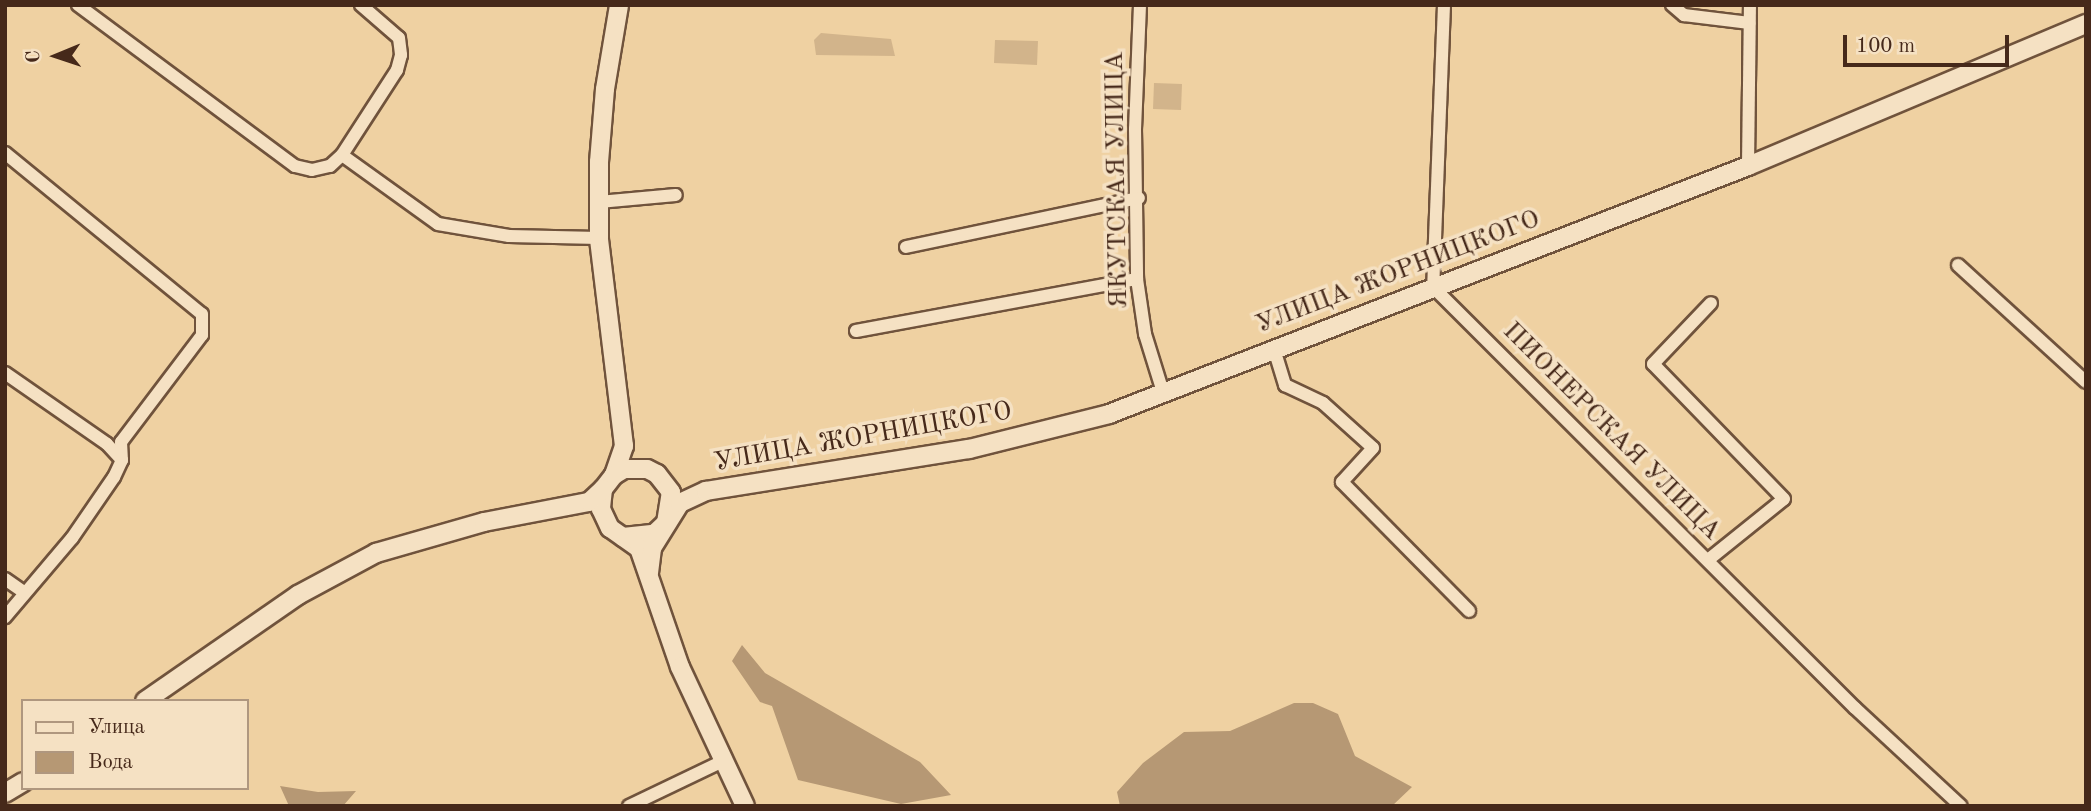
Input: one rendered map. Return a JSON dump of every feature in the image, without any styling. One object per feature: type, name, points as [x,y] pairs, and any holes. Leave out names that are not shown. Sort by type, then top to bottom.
[{"type":"main road","points":[[617,532],[601,509],[624,446],[599,237],[599,202],[605,89],[619,5]]},
{"type":"main road","name":"УЛИЦА ЖОРНИЦКОГО","points":[[652,471],[677,489],[706,491],[1003,442],[1077,424],[1748,166],[2086,24]]},
{"type":"main road","points":[[622,424],[629,444],[671,492],[666,523],[652,548],[649,573]]},
{"type":"main road","points":[[148,699],[298,595],[376,553],[484,522],[547,513],[589,502],[609,482],[635,467],[652,471]]},
{"type":"main road","name":"УЛИЦА ЖОРНИЦКОГО","points":[[666,523],[680,503],[706,491]]},
{"type":"main road","points":[[547,513],[590,515],[639,548],[680,667],[721,762],[745,806]]},
{"type":"main road","points":[[617,532],[654,534],[666,523]]},
{"type":"main road","points":[[5,793],[21,783]]},
{"type":"street","points":[[78,5],[295,166],[312,170],[330,166],[342,155],[397,70],[401,55],[399,38],[361,5]]},
{"type":"street","name":"ЯКУТСКАЯ УЛИЦА","points":[[1140,5],[1135,129],[1139,198],[1137,279],[1145,334],[1163,393]]},
{"type":"street","points":[[1433,287],[1444,5]]},
{"type":"street","points":[[1672,5],[1684,15],[1750,23]]},
{"type":"street","points":[[1748,166],[1750,5]]},
{"type":"street","points":[[5,153],[202,314],[202,335],[121,442],[122,460],[72,538],[5,617]]},
{"type":"street","points":[[342,155],[438,224],[509,236],[599,237]]},
{"type":"street","points":[[599,202],[676,195]]},
{"type":"street","points":[[906,247],[1139,198]]},
{"type":"street","points":[[1958,265],[2086,382]]},
{"type":"street","points":[[856,331],[1137,279]]},
{"type":"street","name":"ПИОНЕРСКАЯ УЛИЦА","points":[[1433,287],[1855,708],[1961,806]]},
{"type":"street","points":[[1708,560],[1784,499],[1653,364],[1712,303]]},
{"type":"street","points":[[1274,349],[1285,385],[1324,403],[1373,448],[1342,482],[1469,611]]},
{"type":"street","points":[[5,373],[107,444],[122,460]]},
{"type":"street","points":[[5,579],[25,593]]},
{"type":"street","points":[[629,806],[721,762]]},
{"type":"shaded area","points":[[821,33],[891,39],[895,56],[816,55],[814,40]]},
{"type":"shaded area","points":[[995,40],[1038,41],[1037,65],[994,63]]},
{"type":"shaded area","points":[[1154,83],[1182,84],[1181,110],[1153,109]]},
{"type":"water","points":[[742,645],[765,673],[920,762],[951,795],[901,804],[798,780],[772,706],[760,702],[732,661]]},
{"type":"water","points":[[1294,703],[1313,703],[1338,714],[1355,756],[1412,787],[1392,806],[1120,806],[1117,792],[1143,763],[1184,732],[1230,731]]},
{"type":"water","points":[[280,786],[318,792],[356,791],[343,806],[289,806]]}]
